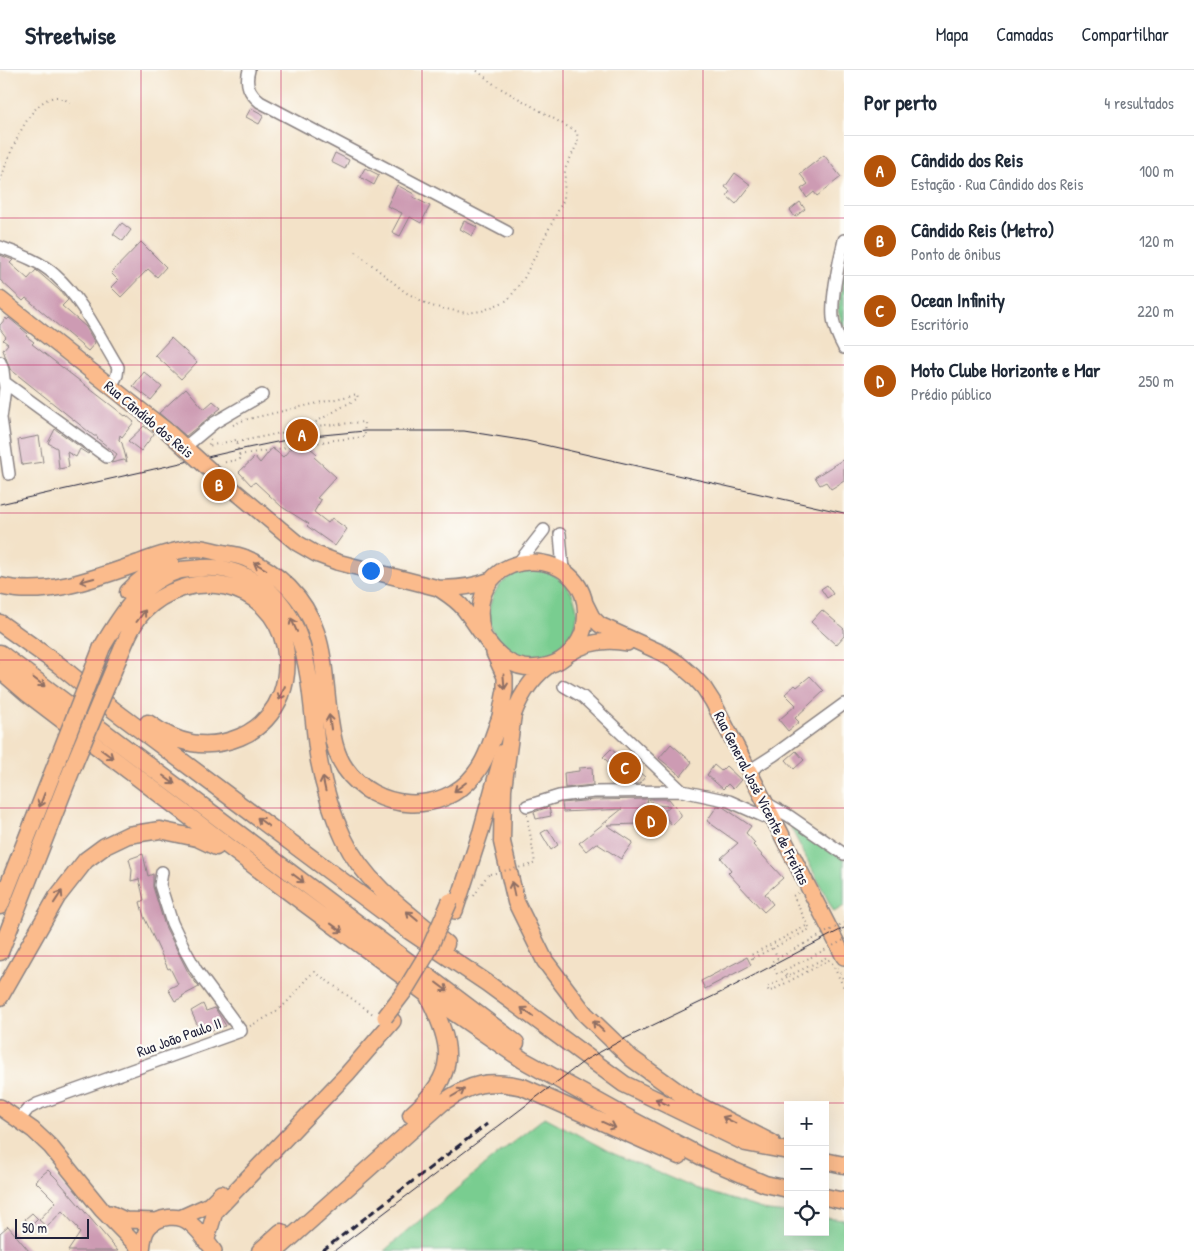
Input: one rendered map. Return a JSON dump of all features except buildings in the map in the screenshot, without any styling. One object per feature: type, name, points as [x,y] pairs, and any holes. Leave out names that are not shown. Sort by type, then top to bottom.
[{"type":"highway","points":[[0,586],[17,590],[59,588],[104,575],[162,554],[199,548],[244,557],[266,569],[289,586],[305,609],[316,632],[334,745],[345,768],[362,787],[374,795],[393,802],[410,804],[440,799],[460,788],[474,775],[484,760],[507,715]]},
{"type":"highway","points":[[0,906],[102,647],[108,622],[122,598],[140,578],[154,568],[176,559],[218,552]]},
{"type":"highway","points":[[102,647],[129,604],[146,588],[161,578],[181,570],[212,567],[238,574],[258,582],[278,599],[293,621],[304,649],[321,770],[327,798],[345,841],[356,860],[372,880],[487,983]]},
{"type":"highway","points":[[0,623],[60,665],[116,700],[163,734],[190,744],[212,744],[230,741],[248,734],[265,721],[277,703],[286,683],[287,658],[283,636],[270,614],[252,597],[234,588],[213,583],[194,584],[172,590],[156,600],[141,614],[129,633],[118,659],[74,764],[0,952]]},
{"type":"highway","points":[[0,653],[527,1051],[617,1112]]},
{"type":"highway","points":[[60,665],[115,711],[392,918],[487,983],[624,1084],[746,1143],[784,1150]]},
{"type":"highway","points":[[0,670],[28,694],[270,878],[427,994],[523,1060],[702,1157],[765,1184]]},
{"type":"highway","points":[[507,715],[502,842],[516,902],[545,961],[585,1014],[631,1058],[692,1102],[784,1149]]},
{"type":"highway","points":[[0,997],[57,897],[71,877],[86,860],[98,851],[128,836],[160,830],[197,838],[221,848],[270,878]]},
{"type":"highway","points":[[260,1251],[428,1100],[437,1088],[447,1062],[448,1048],[442,1024],[427,994]]},
{"type":"highway","points":[[276,1251],[442,1103],[470,1086],[497,1082],[522,1086],[700,1166],[784,1188]]},
{"type":"highway","points":[[829,1161],[844,1165]]},
{"type":"highway","points":[[829,1198],[844,1201]]},
{"type":"main road","name":"Rua Cândido dos Reis","points":[[0,300],[213,468],[297,542],[316,554],[337,562],[438,588],[470,587],[492,580]]},
{"type":"main road","name":"Rua Cândido dos Reis","points":[[438,588],[455,599],[483,634],[492,649],[504,659],[518,666],[533,668],[548,665],[566,656],[576,645],[583,632],[586,618],[585,603],[573,579],[563,570],[549,563],[519,562],[504,569],[492,580],[484,592],[480,606],[483,634]]},
{"type":"main road","points":[[585,603],[592,617],[600,626],[662,653]]},
{"type":"main road","points":[[566,656],[577,649],[608,640],[662,653]]},
{"type":"main road","points":[[180,1218],[209,1205],[411,996],[434,958],[481,831],[507,715],[505,677],[492,649]]},
{"type":"main road","name":"Rua General José Vicente de Freitas","points":[[662,653],[678,663],[693,676],[713,702],[841,953]]},
{"type":"main road","points":[[507,715],[536,675],[548,665]]},
{"type":"main road","points":[[210,1246],[215,1212],[347,1074],[387,1020]]},
{"type":"main road","points":[[0,1108],[33,1130],[51,1148],[102,1210],[142,1251]]},
{"type":"main road","points":[[102,1210],[125,1220],[157,1221]]},
{"type":"main road","points":[[142,1251],[143,1239],[148,1228],[157,1221],[168,1217],[180,1218],[191,1223],[210,1246]]},
{"type":"street","points":[[249,70],[247,84],[252,95],[260,102],[507,232]]},
{"type":"street","points":[[844,240],[834,296],[833,319],[838,338],[844,348]]},
{"type":"street","points":[[0,247],[39,264],[54,274],[65,286],[79,304],[118,367],[111,386]]},
{"type":"street","points":[[0,362],[5,388],[1,418],[9,474]]},
{"type":"street","points":[[4,382],[107,457]]},
{"type":"street","points":[[188,450],[214,423],[262,395]]},
{"type":"street","points":[[519,562],[544,530]]},
{"type":"street","points":[[560,534],[563,570]]},
{"type":"street","points":[[564,686],[582,698],[682,791]]},
{"type":"street","points":[[749,771],[844,704]]},
{"type":"street","points":[[527,806],[559,796],[594,792],[682,791],[728,801],[774,821]]},
{"type":"street","points":[[766,803],[790,816],[844,854]]},
{"type":"street","name":"Rua João Paulo II","points":[[18,1120],[28,1109],[37,1104],[241,1031],[196,970],[185,950],[172,923],[160,885],[162,872]]},
{"type":"path","points":[[0,181],[16,140],[31,114],[51,98],[59,97],[71,103]]},
{"type":"path","points":[[230,426],[244,420],[357,394],[358,398],[314,423],[314,426]]},
{"type":"path","points":[[214,436],[208,446],[314,426],[364,422],[365,437],[240,455]]},
{"type":"path","points":[[213,468],[240,459],[237,442]]},
{"type":"path","points":[[490,874],[535,863],[527,806]]},
{"type":"path","points":[[801,892],[793,896],[808,925],[810,929],[752,959],[750,955],[808,925]]},
{"type":"path","points":[[841,953],[811,957],[777,974],[771,962],[844,923]]},
{"type":"path","points":[[773,948],[778,958]]},
{"type":"path","points":[[841,953],[769,992],[768,987],[829,955],[841,953]]},
{"type":"path","points":[[841,953],[844,988]]},
{"type":"path","points":[[784,970],[787,977]]},
{"type":"path","points":[[241,1031],[265,1019],[284,1005],[298,991],[309,974],[315,972],[387,1020]]},
{"type":"green space","points":[[844,270],[844,328],[838,311]]},
{"type":"green space","points":[[533,570],[550,574],[564,583],[573,597],[577,614],[573,631],[564,645],[550,654],[533,658],[516,654],[502,645],[493,631],[489,614],[493,597],[502,583],[516,574]]},
{"type":"green space","points":[[794,825],[844,859],[844,906],[834,912],[791,828]]},
{"type":"green space","points":[[545,1117],[612,1153],[692,1187],[768,1211],[784,1213],[784,1236],[829,1236],[829,1218],[844,1220],[844,1251],[384,1251],[494,1157]]},
{"type":"tram line","points":[[0,504],[301,437],[365,431],[464,431],[527,441],[844,513]]},
{"type":"tram line","points":[[334,1251],[587,1059],[724,991],[844,928]]},
{"type":"railway","points":[[322,1251],[487,1124]]},
{"type":"place","name":"Cândido dos Reis","points":[[302,435]]},
{"type":"place","name":"Cândido Reis (Metro)","points":[[219,485]]},
{"type":"place","name":"Ocean Infinity","points":[[625,768]]},
{"type":"place","name":"Moto Clube Horizonte e Mar","points":[[651,821]]}]
